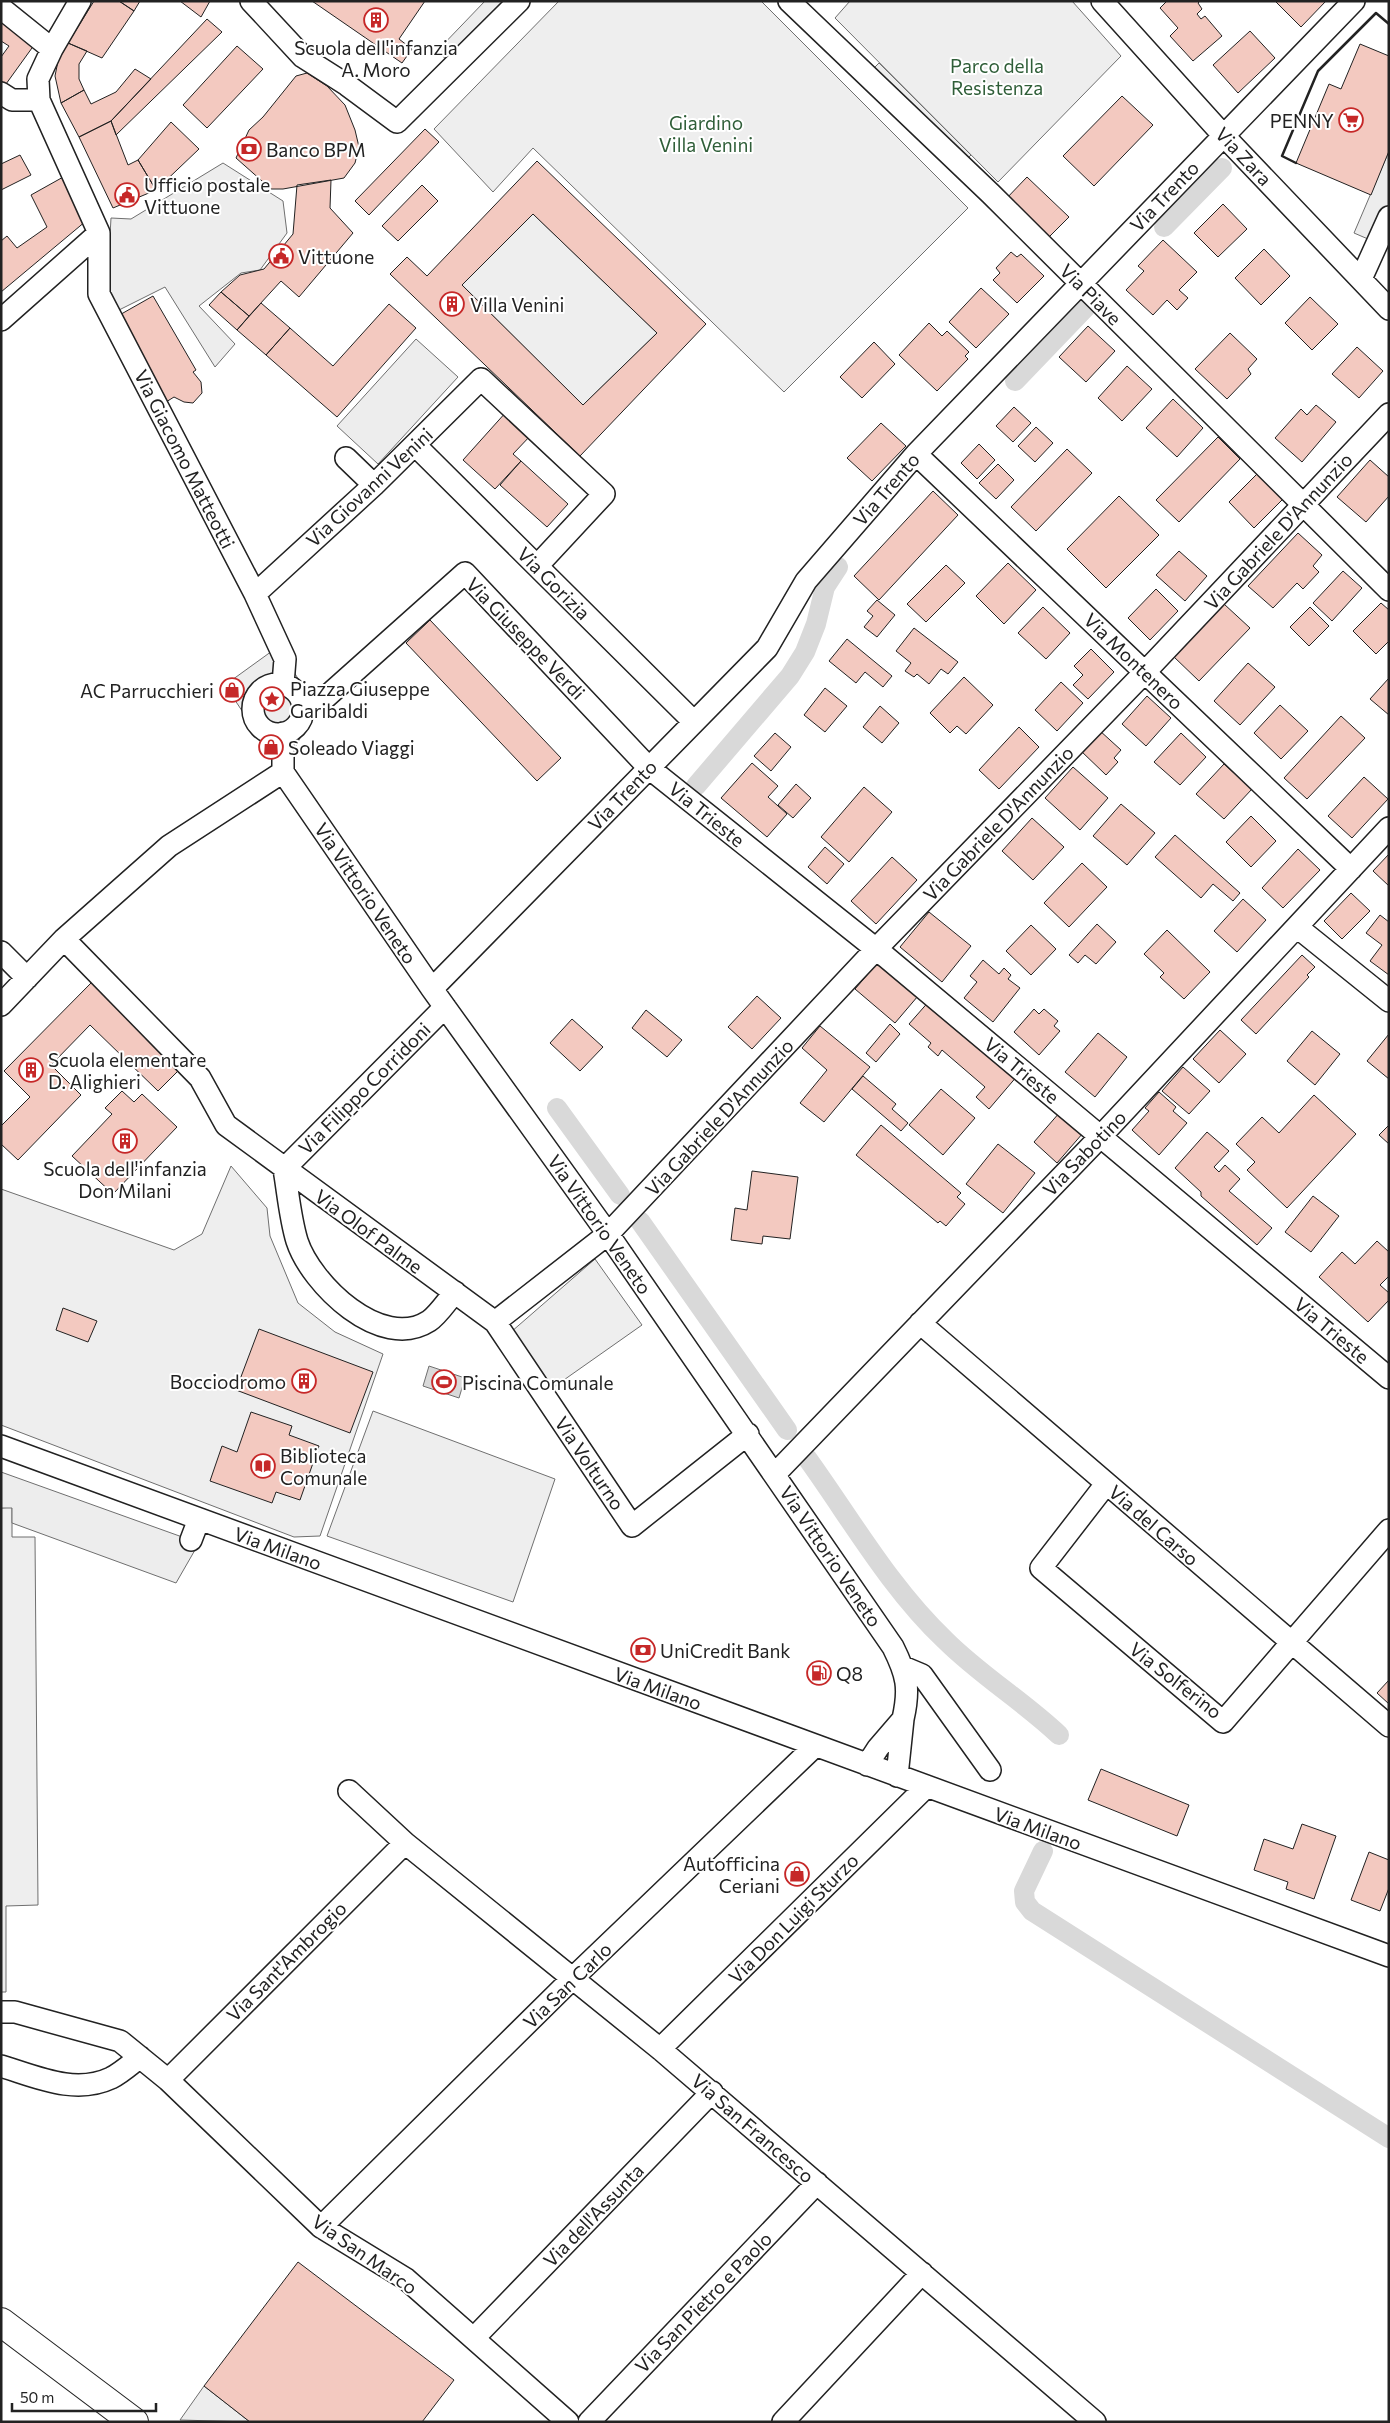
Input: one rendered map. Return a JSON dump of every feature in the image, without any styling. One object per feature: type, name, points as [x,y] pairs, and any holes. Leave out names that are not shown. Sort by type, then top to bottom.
[{"type":"main road","points":[[1,2322],[134,2422]]},
{"type":"street","points":[[1,320],[99,233],[39,100],[38,78],[52,49],[80,1]]},
{"type":"street","points":[[251,1],[302,57],[347,85],[397,122],[519,1]]},
{"type":"street","name":"Via Piave","points":[[789,1],[1080,283],[1389,590]]},
{"type":"street","name":"Via Zara","points":[[1102,1],[1223,135],[1389,309]]},
{"type":"street","name":"Via Trento","points":[[432,989],[767,648],[806,581],[916,454],[1354,1]]},
{"type":"street","points":[[1,8],[52,49]]},
{"type":"street","points":[[1,93],[12,100],[39,100]]},
{"type":"street","points":[[1361,280],[1389,217]]},
{"type":"street","name":"Via Giacomo Matteotti","points":[[99,233],[99,294],[255,594],[285,659],[283,684]]},
{"type":"street","name":"Via Giovanni Venini","points":[[255,594],[374,485],[481,379],[604,494],[537,566]]},
{"type":"street","name":"Via Gabriele D'Annunzio","points":[[608,1234],[876,949],[1146,671],[1389,414]]},
{"type":"street","name":"Via Gorizia","points":[[415,445],[694,722]]},
{"type":"street","name":"Via Montenero","points":[[916,454],[1146,671],[1350,869]]},
{"type":"street","points":[[346,458],[374,485]]},
{"type":"street","name":"Via Giuseppe Verdi","points":[[302,700],[325,698],[465,573],[649,768]]},
{"type":"street","points":[[283,684],[291,687],[302,700],[302,717],[298,724],[283,733],[276,734],[261,727],[256,721],[254,705],[260,692],[266,687],[283,684]]},
{"type":"street","points":[[1,1005],[64,939],[169,846],[283,772],[283,733]]},
{"type":"street","name":"Via Trieste","points":[[649,768],[876,949],[1389,1378]]},
{"type":"street","name":"Via Vittorio Veneto","points":[[283,772],[432,989],[608,1234],[748,1434],[893,1647],[904,1667],[908,1698],[903,1719],[897,1776]]},
{"type":"street","name":"Via Sabotino","points":[[775,1474],[1101,1136],[1389,828]]},
{"type":"street","points":[[1297,927],[1389,1001]]},
{"type":"street","name":"Via Olof Palme","points":[[64,939],[200,1078],[226,1125],[495,1322]]},
{"type":"street","points":[[1,952],[27,978]]},
{"type":"street","name":"Via Filippo Corridoni","points":[[284,1169],[445,1007]]},
{"type":"street","name":"Via Olof Palme","points":[[284,1169],[297,1241],[313,1273],[335,1298],[365,1318],[402,1330],[429,1321],[454,1292]]},
{"type":"street","points":[[495,1322],[608,1234]]},
{"type":"street","name":"Via Volturno","points":[[495,1322],[632,1526],[748,1434]]},
{"type":"street","name":"Via del Carso","points":[[920,1324],[1389,1726]]},
{"type":"street","name":"Via Milano","points":[[1,1446],[1389,1956]]},
{"type":"street","name":"Via Solferino","points":[[1106,1484],[1041,1568],[1223,1722],[1291,1642],[1385,1541]]},
{"type":"street","points":[[190,1540],[199,1519]]},
{"type":"street","points":[[904,1667],[922,1675],[990,1770]]},
{"type":"street","name":"Via Vittorio Veneto","points":[[867,1765],[903,1719]]},
{"type":"street","name":"Via San Carlo","points":[[321,2227],[574,1977],[815,1746]]},
{"type":"street","name":"Via Don Luigi Sturzo","points":[[660,2049],[926,1787]]},
{"type":"street","name":"Via San Francesco","points":[[348,1791],[405,1843],[574,1977],[712,2092],[1095,2422]]},
{"type":"street","name":"Via Sant'Ambrogio","points":[[168,2080],[405,1843]]},
{"type":"street","name":"Via San Marco","points":[[1,2012],[15,2012],[120,2041],[168,2080],[321,2227],[406,2279],[568,2422]]},
{"type":"street","points":[[1,2066],[58,2084],[86,2086],[113,2077],[140,2057]]},
{"type":"street","name":"Via dell'Assunta","points":[[474,2338],[712,2092]]},
{"type":"street","name":"Via San Pietro e Paolo","points":[[589,2422],[817,2183]]},
{"type":"street","points":[[783,2422],[922,2273]]},
{"type":"green space","name":"Giardino Villa Venini","points":[[559,1],[761,1],[968,208],[784,392],[533,148],[493,192],[434,129]]},
{"type":"green space","name":"Parco della Resistenza","points":[[850,1],[1072,1],[1121,56],[998,182],[835,18]]},
{"type":"green space","points":[[533,214],[657,333],[583,405],[462,285]]},
{"type":"green space","points":[[231,1166],[267,1208],[270,1236],[298,1303],[335,1332],[383,1354],[320,1536],[294,1537],[1,1425],[1,1189],[174,1250],[202,1234]]},
{"type":"green space","points":[[595,1259],[642,1325],[551,1389],[511,1332]]},
{"type":"green space","points":[[373,1411],[555,1479],[513,1602],[327,1536]]},
{"type":"green space","points":[[12,1507],[12,1537],[35,1537],[38,1905],[6,1906],[6,1992],[1,1992],[1,1508]]},
{"type":"shaded area","points":[[485,1],[506,1],[448,61],[437,51]]},
{"type":"shaded area","points":[[879,63],[971,155],[964,162],[872,70]]},
{"type":"shaded area","points":[[1389,151],[1389,248],[1354,233]]},
{"type":"shaded area","points":[[223,163],[283,201],[287,233],[260,270],[241,273],[199,306],[235,344],[215,367],[165,287],[117,311],[107,287],[111,218],[131,219]]},
{"type":"shaded area","points":[[416,339],[458,377],[378,464],[337,426]]},
{"type":"shaded area","name":"Piazza Giuseppe Garibaldi","points":[[279,646],[315,708],[289,760],[275,761],[225,685]]},
{"type":"shaded area","name":"Piscina Comunale","points":[[429,1366],[465,1378],[459,1398],[423,1386]]},
{"type":"shaded area","points":[[1,1472],[199,1543],[176,1583],[12,1523],[12,1508],[1,1508]]},
{"type":"shaded area","points":[[204,2386],[250,2422],[180,2420]]},
{"type":"building","points":[[94,1],[119,1],[134,11],[102,58],[68,43]]},
{"type":"building","points":[[119,1],[140,1],[134,11]]},
{"type":"building","points":[[180,1],[210,1],[201,17]]},
{"type":"building","name":"Scuola dell'infanzia A. Moro","points":[[312,1],[425,1],[399,39],[412,49],[402,63]]},
{"type":"building","points":[[1167,1],[1200,1],[1198,3],[1202,9],[1197,14],[1201,19],[1205,16],[1222,36],[1193,61],[1170,36],[1178,28],[1160,8]]},
{"type":"building","points":[[1275,1],[1326,1],[1301,27]]},
{"type":"building","points":[[1,15],[37,41],[6,84],[1,81],[1,57],[9,46],[1,41]]},
{"type":"building","points":[[207,19],[222,32],[116,135],[111,121]]},
{"type":"building","points":[[1250,31],[1275,58],[1238,93],[1213,65]]},
{"type":"building","points":[[68,43],[87,51],[79,64],[79,79],[84,90],[61,103],[55,76],[58,61]]},
{"type":"building","name":"PENNY","points":[[1360,44],[1389,56],[1389,151],[1371,195],[1296,163],[1329,84],[1341,89]]},
{"type":"building","points":[[237,46],[263,69],[207,128],[183,105]]},
{"type":"building","points":[[135,69],[151,79],[111,121],[79,137],[61,103],[84,90],[91,104],[116,92]]},
{"type":"building","points":[[307,73],[327,86],[345,105],[355,130],[359,147],[355,163],[344,178],[283,189],[271,189],[236,158],[249,130],[263,117],[296,76]]},
{"type":"building","points":[[1122,96],[1153,125],[1094,186],[1063,156]]},
{"type":"building","points":[[111,121],[128,165],[138,160],[156,190],[113,208],[79,137]]},
{"type":"building","points":[[171,122],[199,149],[156,190],[138,160]]},
{"type":"building","points":[[425,129],[439,142],[369,215],[355,201]]},
{"type":"building","points":[[20,155],[31,175],[1,190],[1,164]]},
{"type":"building","name":"Villa Venini","points":[[537,161],[706,324],[580,456],[390,274],[407,257],[427,276]],"holes":[[[533,214],[657,333],[583,405],[462,285]]]},
{"type":"building","points":[[65,176],[86,221],[1,292],[1,241],[7,236],[17,248],[47,227],[31,195]]},
{"type":"building","points":[[1027,177],[1069,217],[1046,240],[1004,201]]},
{"type":"building","points":[[331,180],[330,208],[353,233],[299,297],[281,281],[249,316],[221,292],[240,275],[264,269],[293,234],[297,185]]},
{"type":"building","points":[[422,185],[438,201],[398,241],[382,226]]},
{"type":"building","points":[[1223,204],[1247,229],[1218,257],[1194,233]]},
{"type":"building","points":[[1163,240],[1197,272],[1179,290],[1188,298],[1177,310],[1167,300],[1153,315],[1126,290],[1144,271],[1138,266]]},
{"type":"building","points":[[1264,249],[1290,276],[1261,305],[1235,278]]},
{"type":"building","points":[[1011,252],[1017,257],[1021,254],[1044,276],[1017,303],[993,280],[1000,273],[996,268]]},
{"type":"building","points":[[981,288],[1009,314],[976,348],[949,322]]},
{"type":"building","points":[[221,292],[249,316],[237,330],[209,305]]},
{"type":"building","points":[[153,296],[196,370],[193,372],[201,382],[202,393],[193,403],[184,402],[174,397],[166,402],[116,317]]},
{"type":"building","points":[[1310,297],[1338,324],[1312,350],[1285,323]]},
{"type":"building","points":[[261,303],[290,328],[266,355],[237,330]]},
{"type":"building","points":[[389,304],[416,328],[337,417],[266,355],[290,328],[333,366]]},
{"type":"building","points":[[929,323],[942,336],[947,331],[969,352],[965,356],[968,359],[937,391],[899,355]]},
{"type":"building","points":[[1088,326],[1115,351],[1086,382],[1059,357]]},
{"type":"building","points":[[1230,333],[1257,359],[1248,369],[1251,374],[1227,399],[1195,369]]},
{"type":"building","points":[[874,342],[895,364],[862,398],[840,377]]},
{"type":"building","points":[[1357,347],[1383,371],[1359,398],[1332,374]]},
{"type":"building","points":[[1127,366],[1152,389],[1122,421],[1098,398]]},
{"type":"building","points":[[1173,399],[1203,428],[1177,457],[1146,428]]},
{"type":"building","points":[[1316,405],[1336,422],[1302,462],[1275,438],[1301,409],[1307,415]]},
{"type":"building","points":[[1014,407],[1031,423],[1013,442],[996,426]]},
{"type":"building","points":[[507,411],[532,434],[513,454],[521,461],[495,489],[463,460]]},
{"type":"building","points":[[881,423],[906,446],[872,481],[847,458]]},
{"type":"building","points":[[1036,427],[1053,443],[1035,462],[1018,446]]},
{"type":"building","points":[[1218,437],[1240,459],[1179,522],[1156,500]]},
{"type":"building","points":[[979,444],[995,460],[977,479],[961,463]]},
{"type":"building","points":[[1067,449],[1092,473],[1036,531],[1011,507]]},
{"type":"building","points":[[1370,460],[1389,477],[1389,496],[1366,522],[1337,497]]},
{"type":"building","points":[[521,461],[568,504],[547,527],[500,485]]},
{"type":"building","points":[[998,464],[1014,480],[996,499],[979,483]]},
{"type":"building","points":[[1260,471],[1285,497],[1254,528],[1229,502]]},
{"type":"building","points":[[933,491],[958,515],[879,600],[854,576]]},
{"type":"building","points":[[1119,496],[1159,535],[1106,588],[1067,549]]},
{"type":"building","points":[[1298,533],[1322,555],[1313,566],[1319,572],[1303,589],[1297,583],[1273,608],[1248,586]]},
{"type":"building","points":[[1179,551],[1207,576],[1185,601],[1156,575]]},
{"type":"building","points":[[1008,563],[1036,590],[1004,624],[976,596]]},
{"type":"building","points":[[946,565],[965,583],[926,622],[907,604]]},
{"type":"building","points":[[1343,571],[1362,588],[1332,621],[1313,603]]},
{"type":"building","points":[[1156,589],[1178,611],[1150,640],[1128,618]]},
{"type":"building","points":[[877,600],[895,615],[877,637],[864,627],[873,616],[867,611]]},
{"type":"building","points":[[1381,603],[1389,610],[1389,641],[1376,654],[1353,631]]},
{"type":"building","points":[[1224,604],[1250,628],[1199,681],[1173,656]]},
{"type":"building","points":[[1043,607],[1070,633],[1046,659],[1018,633]]},
{"type":"building","points":[[1310,607],[1329,626],[1309,646],[1290,627]]},
{"type":"building","points":[[430,620],[561,758],[537,781],[406,643]]},
{"type":"building","points":[[914,628],[958,662],[948,674],[941,669],[929,684],[917,674],[914,677],[905,671],[911,663],[896,651]]},
{"type":"building","points":[[847,639],[892,676],[883,687],[865,672],[856,683],[829,661]]},
{"type":"building","points":[[1091,649],[1114,672],[1088,699],[1073,685],[1083,675],[1074,666]]},
{"type":"building","points":[[1248,663],[1275,687],[1240,725],[1214,701]]},
{"type":"building","points":[[964,677],[993,705],[966,734],[957,726],[950,733],[930,713]]},
{"type":"building","points":[[1389,678],[1389,715],[1370,699]]},
{"type":"building","points":[[1061,682],[1083,703],[1057,731],[1035,710]]},
{"type":"building","points":[[825,688],[847,706],[825,732],[804,715]]},
{"type":"building","points":[[1147,696],[1171,718],[1146,746],[1122,724]]},
{"type":"building","points":[[1280,705],[1308,731],[1281,759],[1254,733]]},
{"type":"building","points":[[880,706],[899,723],[882,743],[863,727]]},
{"type":"building","points":[[1341,716],[1365,738],[1307,799],[1284,778]]},
{"type":"building","points":[[1019,727],[1039,747],[999,789],[979,770]]},
{"type":"building","points":[[1099,730],[1121,750],[1114,758],[1118,762],[1106,775],[1080,750]]},
{"type":"building","points":[[775,733],[791,747],[771,771],[754,756]]},
{"type":"building","points":[[1181,733],[1206,757],[1180,785],[1154,762]]},
{"type":"building","points":[[752,763],[778,786],[768,797],[787,814],[767,837],[721,798]]},
{"type":"building","points":[[1224,764],[1252,789],[1224,819],[1196,794]]},
{"type":"building","points":[[1073,767],[1108,798],[1080,830],[1045,798]]},
{"type":"building","points":[[1364,777],[1388,799],[1352,838],[1328,816]]},
{"type":"building","points":[[796,784],[811,798],[793,818],[778,805]]},
{"type":"building","points":[[864,787],[892,812],[849,862],[821,837]]},
{"type":"building","points":[[1121,804],[1155,833],[1127,865],[1093,836]]},
{"type":"building","points":[[1251,816],[1276,841],[1251,867],[1226,842]]},
{"type":"building","points":[[1032,818],[1064,847],[1033,880],[1002,851]]},
{"type":"building","points":[[1175,835],[1240,893],[1233,901],[1213,884],[1201,898],[1155,857]]},
{"type":"building","points":[[825,847],[844,864],[827,884],[808,867]]},
{"type":"building","points":[[1298,849],[1320,870],[1283,908],[1262,888]]},
{"type":"building","points":[[1389,854],[1389,886],[1373,871]]},
{"type":"building","points":[[892,857],[917,880],[876,924],[851,901]]},
{"type":"building","points":[[1082,863],[1107,887],[1069,927],[1044,903]]},
{"type":"building","points":[[1351,893],[1370,911],[1342,939],[1324,921]]},
{"type":"building","points":[[1243,899],[1266,920],[1237,952],[1214,931]]},
{"type":"building","points":[[929,912],[971,946],[942,982],[900,947]]},
{"type":"building","points":[[1380,915],[1389,922],[1389,975],[1370,961],[1382,945],[1366,933]]},
{"type":"building","points":[[1097,924],[1116,942],[1096,964],[1085,955],[1078,963],[1069,955]]},
{"type":"building","points":[[1031,925],[1056,949],[1031,975],[1006,951]]},
{"type":"building","points":[[1167,930],[1210,972],[1184,999],[1160,977],[1164,973],[1144,954]]},
{"type":"building","points":[[1302,955],[1315,967],[1307,975],[1309,977],[1256,1034],[1241,1020]]},
{"type":"building","points":[[983,960],[999,974],[1004,968],[1011,975],[1008,979],[1020,988],[993,1022],[964,998],[977,982],[970,976]]},
{"type":"building","points":[[879,961],[918,996],[895,1023],[855,989]]},
{"type":"building","name":"Scuola elementare D. Alighieri","points":[[92,982],[180,1069],[158,1091],[90,1025],[51,1065],[81,1095],[18,1160],[1,1144],[1,1126],[30,1097],[4,1071]]},
{"type":"building","points":[[757,996],[781,1018],[752,1049],[728,1027]]},
{"type":"building","points":[[931,999],[1018,1075],[989,1109],[976,1097],[985,1087],[942,1050],[938,1056],[928,1047],[931,1043],[909,1024]]},
{"type":"building","points":[[1034,1009],[1039,1014],[1044,1009],[1058,1021],[1054,1026],[1060,1031],[1039,1055],[1014,1032]]},
{"type":"building","points":[[646,1010],[682,1040],[667,1057],[632,1028]]},
{"type":"building","points":[[572,1019],[603,1047],[580,1071],[550,1043]]},
{"type":"building","points":[[890,1024],[900,1034],[876,1062],[866,1053]]},
{"type":"building","points":[[820,1026],[870,1067],[824,1122],[800,1103],[827,1070],[802,1048]]},
{"type":"building","points":[[1220,1030],[1246,1054],[1219,1083],[1193,1059]]},
{"type":"building","points":[[1312,1031],[1340,1054],[1315,1085],[1287,1061]]},
{"type":"building","points":[[1098,1033],[1127,1057],[1095,1097],[1065,1072]]},
{"type":"building","points":[[1389,1034],[1389,1079],[1367,1061]]},
{"type":"building","points":[[1183,1067],[1210,1091],[1189,1114],[1162,1091]]},
{"type":"building","points":[[863,1076],[896,1104],[892,1109],[908,1123],[901,1131],[852,1089]]},
{"type":"building","points":[[941,1089],[975,1118],[943,1155],[909,1125]]},
{"type":"building","name":"Scuola dell'infanzia Don Milani","points":[[122,1091],[134,1102],[142,1094],[177,1127],[113,1194],[72,1156],[112,1114],[105,1108]]},
{"type":"building","points":[[1159,1092],[1176,1107],[1173,1111],[1187,1123],[1159,1155],[1132,1130],[1149,1111],[1145,1108]]},
{"type":"building","points":[[1314,1095],[1356,1134],[1287,1208],[1247,1170],[1255,1162],[1236,1144],[1262,1117],[1279,1133]]},
{"type":"building","points":[[1060,1112],[1083,1133],[1057,1163],[1034,1142]]},
{"type":"building","points":[[881,1125],[961,1193],[957,1197],[965,1204],[946,1226],[940,1221],[938,1223],[856,1155]]},
{"type":"building","points":[[1389,1125],[1389,1144],[1379,1135]]},
{"type":"building","points":[[1207,1132],[1229,1151],[1214,1167],[1219,1172],[1225,1165],[1240,1179],[1229,1191],[1272,1228],[1257,1245],[1201,1196],[1201,1192],[1175,1168]]},
{"type":"building","points":[[998,1144],[1035,1173],[1003,1213],[966,1184]]},
{"type":"building","points":[[752,1171],[798,1177],[790,1239],[763,1236],[762,1244],[731,1240],[735,1208],[747,1210]]},
{"type":"building","points":[[1313,1196],[1339,1216],[1311,1252],[1285,1232]]},
{"type":"building","points":[[1377,1241],[1389,1252],[1389,1276],[1380,1285],[1389,1293],[1389,1300],[1368,1322],[1319,1277],[1342,1252],[1355,1264]]},
{"type":"building","points":[[63,1308],[97,1321],[88,1342],[56,1330]]},
{"type":"building","name":"Bocciodromo","points":[[259,1329],[373,1372],[350,1433],[236,1390]]},
{"type":"building","name":"Biblioteca Comunale","points":[[251,1412],[292,1426],[289,1435],[319,1446],[300,1500],[276,1492],[272,1503],[210,1481],[222,1446],[237,1452]]},
{"type":"building","points":[[1389,1680],[1389,1704],[1377,1693]]},
{"type":"building","points":[[1101,1769],[1189,1805],[1177,1836],[1088,1800]]},
{"type":"building","points":[[1302,1824],[1336,1836],[1314,1899],[1286,1889],[1288,1882],[1254,1870],[1264,1839],[1293,1849]]},
{"type":"building","points":[[1369,1852],[1389,1860],[1389,1888],[1380,1911],[1351,1900]]},
{"type":"building","points":[[298,2262],[454,2380],[422,2422],[250,2422],[204,2386]]},
{"type":"waterway","points":[[1164,227],[1222,168]]},
{"type":"waterway","points":[[1015,381],[1086,307]]},
{"type":"waterway","points":[[696,786],[790,676],[805,652],[816,624],[825,587],[838,567]]},
{"type":"waterway","points":[[557,1108],[620,1195]]},
{"type":"waterway","points":[[640,1221],[787,1430]]},
{"type":"waterway","points":[[807,1458],[889,1576],[925,1620],[958,1653],[1059,1735]]},
{"type":"waterway","points":[[1043,1851],[1024,1891],[1025,1902],[1032,1911],[1389,2138]]},
{"type":"wall","points":[[1296,163],[1282,156],[1318,71],[1376,13],[1389,24]]},
{"type":"place","name":"Scuola dell'infanzia A. Moro","points":[[376,20]]},
{"type":"place","name":"PENNY","points":[[1351,120]]},
{"type":"place","name":"Banco BPM","points":[[249,149]]},
{"type":"place","name":"Ufficio postale Vittuone","points":[[127,195]]},
{"type":"place","name":"Vittuone","points":[[281,256]]},
{"type":"place","name":"Villa Venini","points":[[452,304]]},
{"type":"place","name":"AC Parrucchieri","points":[[232,690]]},
{"type":"place","name":"Piazza Giuseppe Garibaldi","points":[[272,699]]},
{"type":"place","name":"Soleado Viaggi","points":[[271,747]]},
{"type":"place","name":"Scuola elementare D. Alighieri","points":[[31,1070]]},
{"type":"place","name":"Scuola dell'infanzia Don Milani","points":[[125,1141]]},
{"type":"place","name":"Bocciodromo","points":[[304,1381]]},
{"type":"place","name":"Piscina Comunale","points":[[444,1382]]},
{"type":"place","name":"Biblioteca Comunale","points":[[263,1466]]},
{"type":"place","name":"UniCredit Bank","points":[[643,1650]]},
{"type":"place","name":"Q8","points":[[819,1673]]},
{"type":"place","name":"Autofficina Ceriani","points":[[797,1874]]}]
